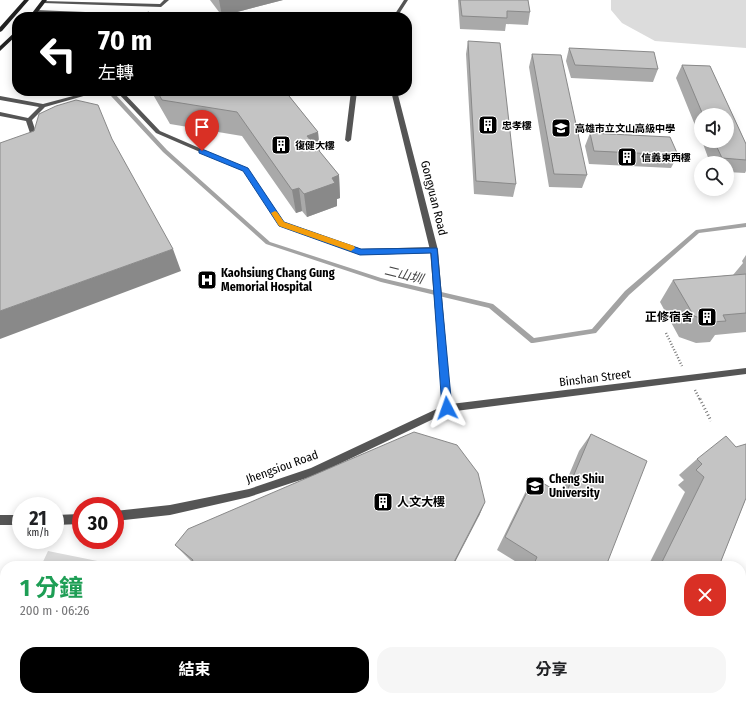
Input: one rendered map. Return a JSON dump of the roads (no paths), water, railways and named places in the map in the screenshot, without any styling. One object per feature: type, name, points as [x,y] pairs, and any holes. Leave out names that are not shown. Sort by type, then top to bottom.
[{"type":"main road","points":[[16,12],[27,0]]},
{"type":"main road","points":[[37,11],[44,1]]},
{"type":"main road","points":[[0,30],[12,17]]},
{"type":"main road","points":[[0,50],[12,37]]},
{"type":"street","points":[[44,1],[161,6],[167,0]]},
{"type":"street","points":[[398,12],[406,0]]},
{"type":"street","points":[[37,11],[62,12]]},
{"type":"street","points":[[0,98],[43,106],[80,96]]},
{"type":"street","points":[[124,96],[158,132],[246,170],[282,224],[360,252],[434,250]]},
{"type":"street","points":[[348,140],[353,96]]},
{"type":"street","name":"Gongyuan Road","points":[[395,96],[434,250],[447,408]]},
{"type":"street","points":[[29,120],[43,106]]},
{"type":"street","points":[[0,114],[29,120]]},
{"type":"street","points":[[29,120],[37,147]]},
{"type":"street","name":"Binshan Street","points":[[447,408],[746,371]]},
{"type":"street","name":"Jhengsiou Road","points":[[124,515],[170,510],[249,493],[313,472],[447,408]]},
{"type":"street","points":[[0,520],[12,520]]},
{"type":"waterway","name":"二山圳","points":[[114,96],[165,151],[268,243],[381,280],[491,306],[533,341],[594,331],[627,293],[698,231],[746,225]]},
{"type":"place","name":"忠孝樓","points":[[488,125]]},
{"type":"place","name":"高雄市立文山高級中學","points":[[561,128]]},
{"type":"place","name":"復健大樓","points":[[281,145]]},
{"type":"place","name":"信義東西樓","points":[[627,157]]},
{"type":"place","name":"Kaohsiung Chang Gung Memorial Hospital","points":[[207,280]]},
{"type":"place","name":"正修宿舍","points":[[707,317]]},
{"type":"place","name":"Cheng Shiu University","points":[[535,486]]},
{"type":"place","name":"人文大樓","points":[[383,502]]}]
